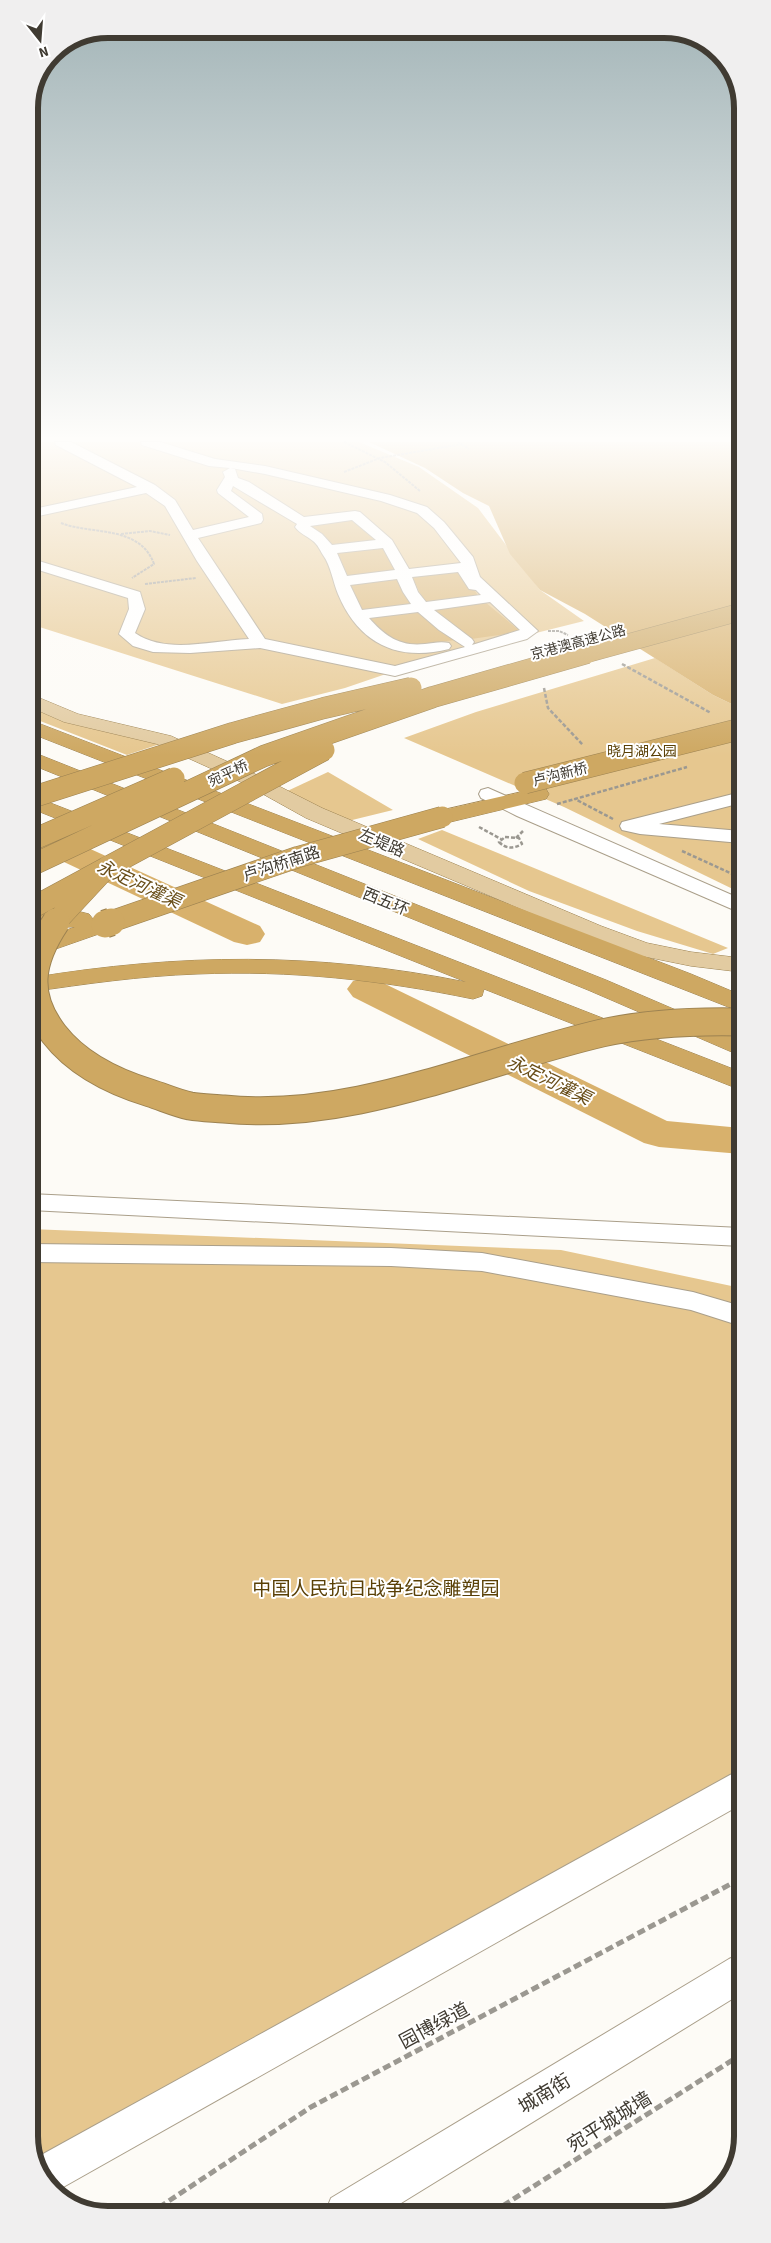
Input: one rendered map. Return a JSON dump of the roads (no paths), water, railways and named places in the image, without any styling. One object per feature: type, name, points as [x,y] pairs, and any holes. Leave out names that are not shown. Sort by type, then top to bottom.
[{"type":"highway","name":"京港澳高速公路","points":[[424,692],[510,659],[734,601]]},
{"type":"highway","name":"京港澳高速公路","points":[[424,692],[620,644],[734,614]]},
{"type":"highway","points":[[38,796],[233,733],[324,708],[424,692]]},
{"type":"highway","points":[[38,905],[424,692]]},
{"type":"highway","name":"宛平桥","points":[[38,838],[252,745],[424,692]]},
{"type":"highway","name":"宛平桥","points":[[38,862],[264,756],[424,692]]},
{"type":"highway","name":"西五环","points":[[38,729],[682,979],[734,1001]]},
{"type":"highway","name":"卢沟新桥","points":[[539,794],[734,731]]},
{"type":"highway","name":"卢沟新桥","points":[[539,794],[734,744]]},
{"type":"highway","name":"西五环","points":[[38,761],[588,981],[734,1045]]},
{"type":"highway","points":[[38,791],[70,785]]},
{"type":"highway","name":"卢沟桥南路","points":[[38,948],[101,921],[438,813],[497,798],[539,794]]},
{"type":"highway","points":[[38,802],[573,1017],[734,1079]]},
{"type":"highway","points":[[38,952],[43,938],[63,912],[108,866]]},
{"type":"highway","name":"卢沟桥南路","points":[[38,918],[65,921],[101,921]]},
{"type":"highway","points":[[38,984],[170,967],[237,965],[314,968],[394,976],[471,990],[573,1017]]},
{"type":"highway","points":[[38,1005],[44,1019],[56,1037],[89,1067],[147,1094],[184,1104],[219,1110],[260,1111],[349,1103],[396,1093],[514,1056],[605,1032],[650,1025],[734,1022]]},
{"type":"main road","name":"左堤路","points":[[38,704],[71,718],[164,740],[250,779],[314,813],[593,931],[641,949],[691,960],[734,964]]},
{"type":"street","points":[[196,547],[260,643]]},
{"type":"street","points":[[324,547],[342,581],[346,595],[359,616],[368,628],[387,643],[402,649],[418,650],[511,636],[522,632],[522,629],[485,599],[472,583],[463,567],[342,581]]},
{"type":"street","points":[[326,550],[355,547]]},
{"type":"street","points":[[389,547],[398,560],[412,595],[422,607],[466,642]]},
{"type":"street","points":[[38,565],[135,596],[137,609],[127,634],[134,641],[144,645],[204,648],[236,643],[260,643],[396,671],[521,636],[530,631],[496,603],[473,579],[468,560],[457,547]]},
{"type":"street","points":[[359,616],[485,599]]},
{"type":"street","points":[[497,798],[734,904]]},
{"type":"street","points":[[734,799],[629,826],[656,831],[734,837]]},
{"type":"street","points":[[38,1202],[734,1237]]},
{"type":"street","points":[[38,1253],[391,1257],[482,1262],[693,1301],[734,1314]]},
{"type":"street","points":[[48,2174],[734,1790]]},
{"type":"street","name":"城南街","points":[[358,2205],[734,1977]]},
{"type":"waterway","name":"永定河灌渠","points":[[38,838],[247,934]]},
{"type":"waterway","name":"永定河灌渠","points":[[366,989],[659,1134],[734,1140]]},
{"type":"park label","name":"晓月湖公园","points":[[642,751]]},
{"type":"park label","name":"中国人民抗日战争纪念雕塑园","points":[[376,1588]]}]
